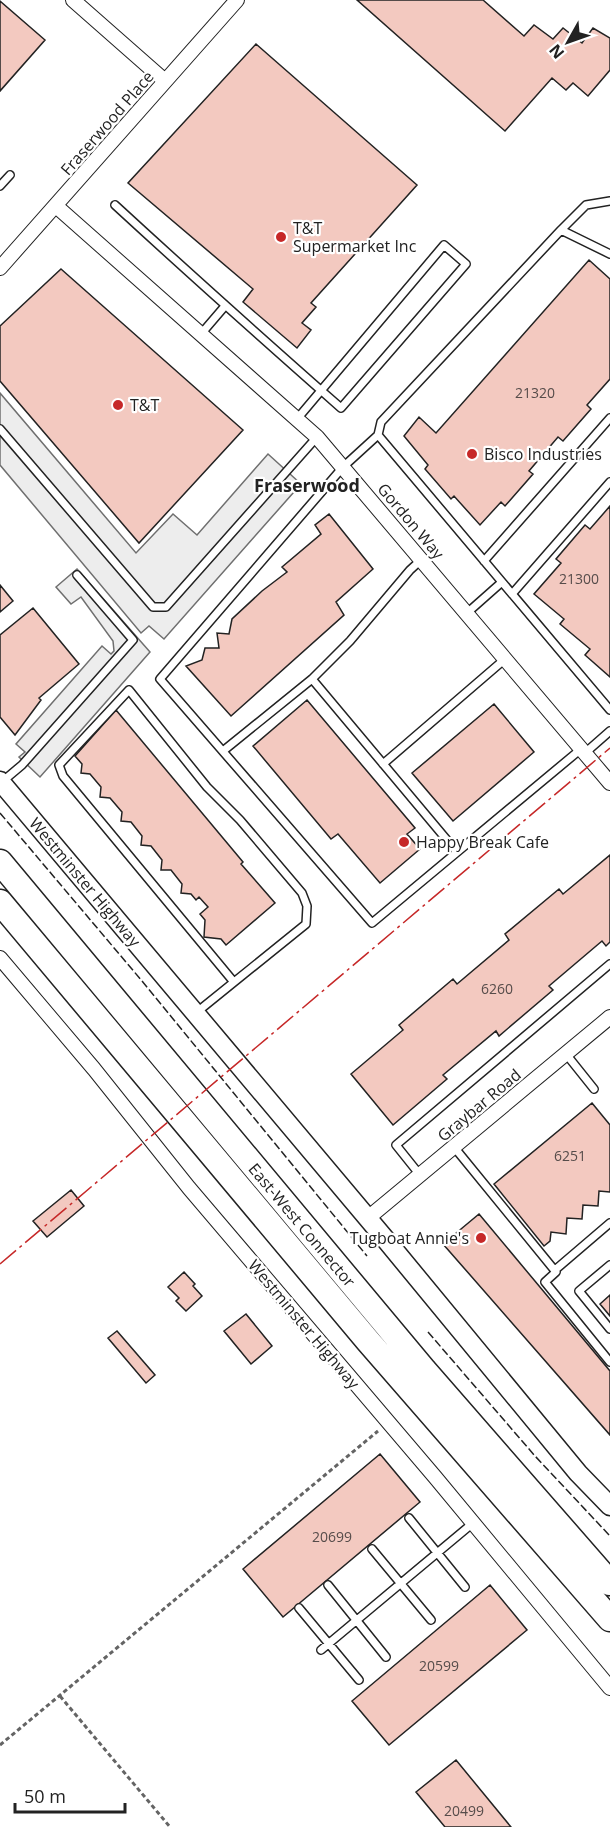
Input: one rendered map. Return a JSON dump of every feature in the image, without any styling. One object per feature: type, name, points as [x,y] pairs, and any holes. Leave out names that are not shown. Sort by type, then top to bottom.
[{"type":"highway","name":"East-West Connector","points":[[0,862],[416,1361],[610,1583]]},
{"type":"highway","name":"East-West Connector","points":[[0,902],[368,1341],[610,1619]]},
{"type":"main road","name":"Westminster Highway","points":[[1,782],[368,1218],[578,1473],[607,1497]]},
{"type":"street","points":[[73,0],[165,81]]},
{"type":"street","name":"Fraserwood Place","points":[[0,268],[237,0]]},
{"type":"street","name":"Gordon Way","points":[[56,206],[317,437],[610,783]]},
{"type":"street","name":"Westminster Highway","points":[[0,958],[94,1069],[189,1188],[610,1688]]},
{"type":"street","name":"Graybar Road","points":[[368,1218],[610,1017]]},
{"type":"lane","points":[[0,186],[10,175]]},
{"type":"lane","points":[[610,201],[586,205],[381,422],[378,435],[343,467],[160,679],[372,923],[610,731]]},
{"type":"lane","points":[[115,206],[225,306],[320,390],[341,408],[466,264],[444,245],[320,390],[297,419]]},
{"type":"lane","points":[[561,231],[610,254]]},
{"type":"lane","points":[[201,334],[225,306]]},
{"type":"lane","points":[[484,561],[610,418]]},
{"type":"lane","points":[[0,429],[153,607],[160,608],[166,607],[317,437]]},
{"type":"lane","points":[[378,435],[610,710]]},
{"type":"lane","points":[[512,594],[610,482]]},
{"type":"lane","points":[[223,752],[312,678],[350,641],[410,570],[422,560]]},
{"type":"lane","points":[[1,782],[22,765],[133,639],[77,575]]},
{"type":"lane","points":[[467,613],[502,582]]},
{"type":"lane","points":[[383,764],[505,659]]},
{"type":"lane","points":[[312,678],[458,852]]},
{"type":"lane","points":[[195,1014],[306,924],[307,906],[302,894],[240,819],[207,786],[129,690],[59,765],[63,776],[233,981]]},
{"type":"lane","points":[[420,1175],[396,1145],[610,964]]},
{"type":"lane","points":[[566,1054],[594,1089]]},
{"type":"lane","points":[[454,1147],[555,1270]]},
{"type":"lane","points":[[610,1223],[555,1270],[556,1272],[545,1282],[610,1362]]},
{"type":"lane","points":[[610,1264],[579,1291],[610,1329]]},
{"type":"lane","points":[[409,1518],[465,1587]]},
{"type":"lane","points":[[321,1650],[473,1523]]},
{"type":"lane","points":[[372,1549],[431,1620]]},
{"type":"lane","points":[[328,1585],[386,1657]]},
{"type":"lane","points":[[299,1608],[359,1680]]},
{"type":"path","points":[[0,1745],[388,1422]]},
{"type":"path","points":[[60,1696],[170,1827]]},
{"type":"shaded area","points":[[0,393],[136,553],[173,514],[197,535],[268,454],[301,484],[164,639],[149,626],[141,633],[0,465]]},
{"type":"shaded area","points":[[77,569],[150,652],[40,777],[19,757],[25,752],[16,744],[102,646],[111,654],[114,651],[113,641],[81,597],[71,604],[56,587]]},
{"type":"building","points":[[357,0],[483,0],[524,36],[534,25],[553,39],[563,28],[582,43],[593,28],[610,38],[610,70],[588,96],[573,83],[566,90],[552,78],[505,131]]},
{"type":"building","points":[[0,1],[45,40],[0,91]]},
{"type":"building","name":"T&T Supermarket Inc","points":[[256,44],[417,185],[311,303],[316,307],[302,323],[311,330],[297,348],[243,302],[253,289],[128,183]]},
{"type":"building","points":[[589,260],[610,279],[610,379],[587,405],[591,409],[563,441],[558,437],[529,471],[533,474],[505,506],[501,502],[480,525],[454,496],[451,499],[425,469],[428,465],[404,436],[419,417],[436,433]]},
{"type":"building","name":"T&T","points":[[61,269],[243,430],[139,543],[0,381],[0,326]]},
{"type":"building","points":[[610,506],[610,677],[585,655],[590,649],[560,624],[564,619],[534,594],[561,563],[556,559],[585,525],[590,529]]},
{"type":"building","points":[[329,514],[373,569],[336,602],[344,615],[231,716],[186,666],[202,660],[205,648],[219,648],[217,633],[229,634],[232,619],[287,572],[282,567],[321,534],[315,525]]},
{"type":"building","points":[[0,585],[13,601],[0,612]]},
{"type":"building","points":[[33,608],[79,664],[39,698],[41,700],[15,735],[0,717],[0,635]]},
{"type":"building","points":[[307,700],[415,828],[407,834],[420,849],[380,883],[338,834],[331,839],[253,746]]},
{"type":"building","points":[[494,704],[534,752],[453,821],[412,773]]},
{"type":"building","points":[[116,710],[275,903],[226,945],[221,939],[204,937],[205,920],[200,914],[208,907],[199,897],[196,900],[191,894],[181,893],[182,884],[171,870],[161,870],[162,860],[151,846],[141,845],[142,836],[131,822],[121,821],[122,812],[110,798],[100,797],[101,787],[90,774],[81,773],[82,764],[75,756]]},
{"type":"building","points":[[610,855],[610,942],[606,946],[602,941],[549,986],[553,990],[499,1036],[496,1031],[443,1075],[447,1079],[393,1125],[351,1074],[403,1030],[399,1025],[453,979],[457,984],[509,940],[505,934],[559,889],[563,894]]},
{"type":"building","points":[[592,1103],[610,1125],[610,1192],[599,1191],[598,1206],[583,1205],[582,1219],[567,1218],[566,1234],[551,1232],[550,1241],[544,1246],[494,1184]]},
{"type":"building","points":[[71,1190],[84,1206],[47,1237],[33,1221]]},
{"type":"building","points":[[479,1214],[610,1371],[610,1435],[443,1244]]},
{"type":"building","points":[[184,1272],[202,1296],[186,1311],[176,1301],[179,1298],[168,1287]]},
{"type":"building","points":[[610,1295],[610,1316],[600,1304]]},
{"type":"building","points":[[246,1314],[272,1346],[251,1364],[224,1331]]},
{"type":"building","points":[[117,1331],[155,1375],[146,1383],[108,1338]]},
{"type":"building","points":[[380,1454],[420,1502],[283,1617],[243,1569]]},
{"type":"building","points":[[490,1585],[527,1630],[389,1745],[352,1701]]},
{"type":"building","points":[[456,1760],[511,1827],[445,1827],[416,1792]]},
{"type":"fence","points":[[0,813],[142,981],[367,1256]]},
{"type":"fence","points":[[428,1332],[535,1456],[610,1536]]},
{"type":"power","points":[[0,1264],[610,748]]},
{"type":"place","name":"T&T Supermarket Inc","points":[[281,237]]},
{"type":"place","name":"T&T","points":[[118,405]]},
{"type":"place","name":"Bisco Industries","points":[[472,454]]},
{"type":"place","name":"Happy Break Cafe","points":[[404,842]]},
{"type":"place","name":"Tugboat Annie's","points":[[481,1238]]},
{"type":"district","name":"Fraserwood","points":[[307,485]]}]
